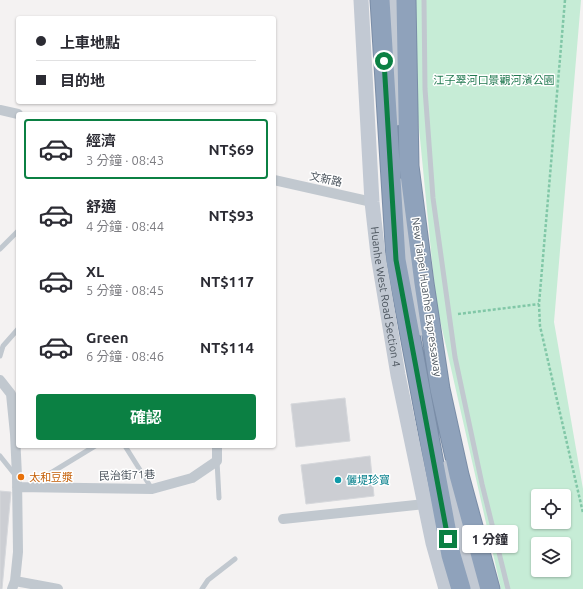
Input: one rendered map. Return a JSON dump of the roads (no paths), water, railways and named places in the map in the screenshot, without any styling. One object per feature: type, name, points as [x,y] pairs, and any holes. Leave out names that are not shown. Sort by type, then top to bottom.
[{"type":"highway","name":"New Taipei Huanhe Expressaway","points":[[380,0],[396,260],[451,555],[461,589]]},
{"type":"highway","name":"New Taipei Huanhe Expressaway","points":[[406,0],[410,166],[424,283],[440,389],[459,475],[490,589]]},
{"type":"highway","points":[[409,326],[415,403],[435,515],[451,589]]},
{"type":"main road","name":"Huanhe West Road Section 4","points":[[361,0],[372,202],[378,255],[398,375],[433,544],[446,589]]},
{"type":"main road","points":[[392,0],[398,169],[409,261],[464,549],[476,589]]},
{"type":"street","points":[[0,110],[16,114]]},
{"type":"street","name":"文新路","points":[[276,180],[372,202]]},
{"type":"street","points":[[0,380],[14,394],[17,476],[22,487],[18,552],[14,585],[58,589]]},
{"type":"street","points":[[217,448],[217,461]]},
{"type":"street","name":"民治街71巷","points":[[22,487],[152,489],[192,478],[217,461]]},
{"type":"street","points":[[283,519],[425,504]]},
{"type":"lane","points":[[424,0],[425,89],[432,198],[455,357],[479,469],[508,589]]},
{"type":"lane","points":[[0,249],[16,232]]},
{"type":"lane","points":[[0,356],[3,346],[16,332]]},
{"type":"lane","points":[[22,487],[91,448]]},
{"type":"lane","points":[[126,448],[152,489]]},
{"type":"lane","points":[[0,456],[17,476]]},
{"type":"lane","points":[[217,461],[219,498]]},
{"type":"lane","points":[[202,589],[208,580],[235,559]]},
{"type":"place","name":"太和豆漿","points":[[21,477]]},
{"type":"place","name":"儷堤珍寶","points":[[338,480]]},
{"type":"park label","name":"江子翠河口景觀河濱公園","points":[[494,80]]}]
